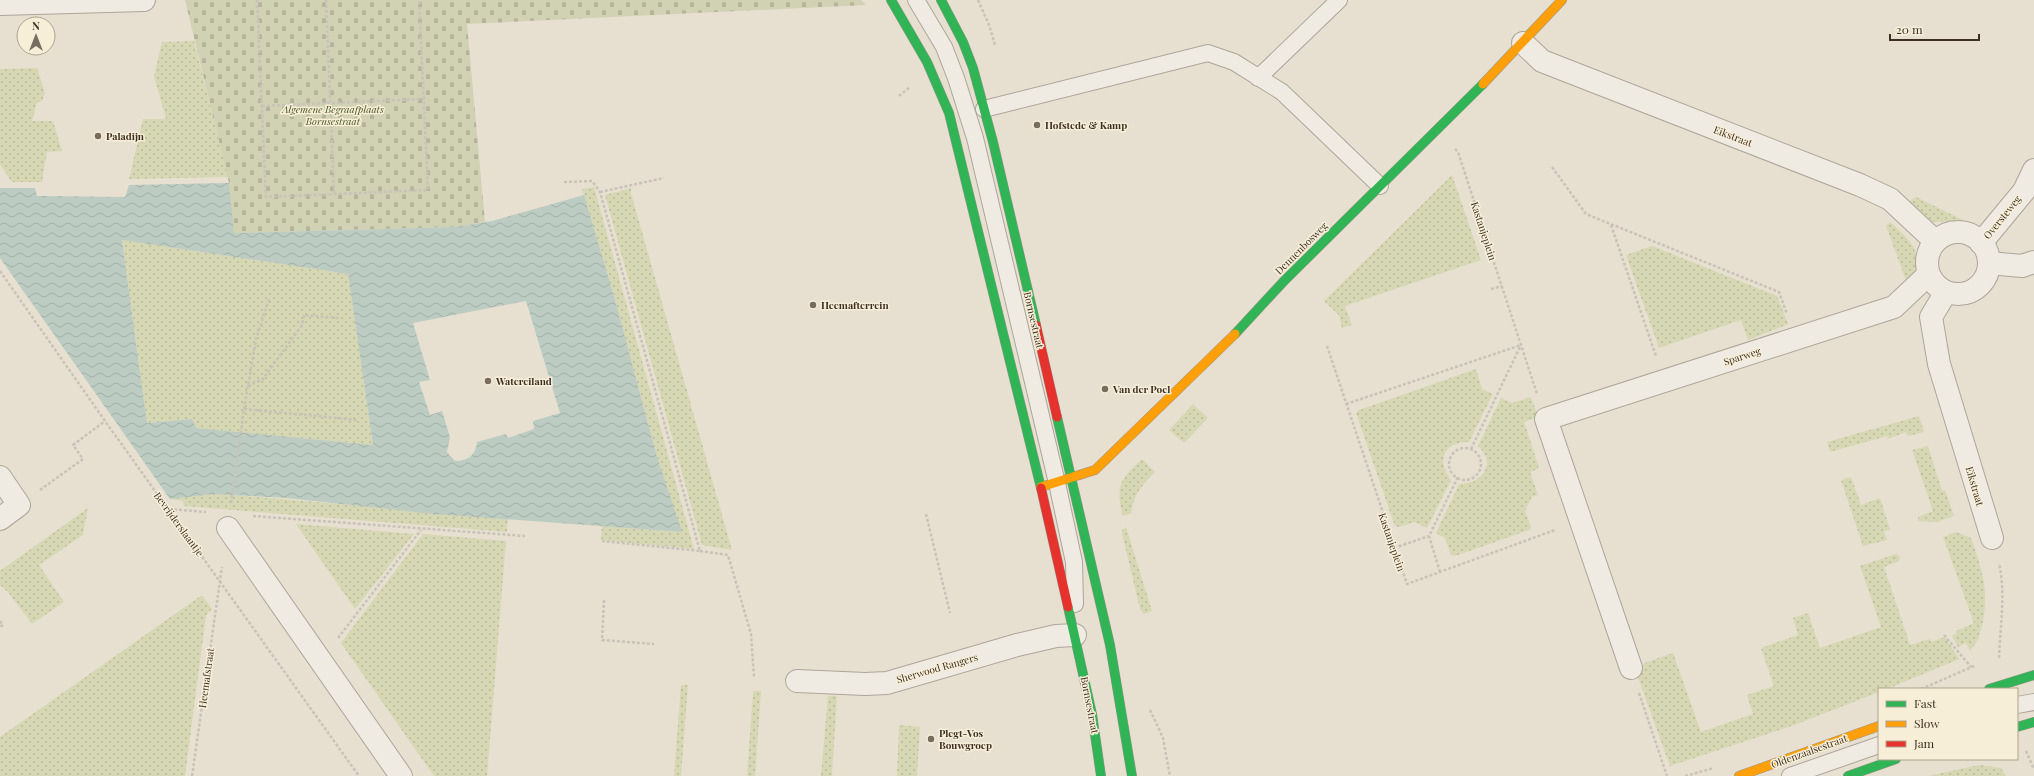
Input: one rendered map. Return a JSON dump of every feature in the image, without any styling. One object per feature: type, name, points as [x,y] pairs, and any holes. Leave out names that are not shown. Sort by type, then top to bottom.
[{"type":"main road","name":"Bornsestraat","points":[[891,0],[927,62],[949,113],[1041,487],[1075,635],[1092,714],[1101,776]]},
{"type":"main road","name":"Bornsestraat","points":[[941,0],[963,42],[973,68],[993,142],[1064,481],[1110,645],[1132,776]]},
{"type":"main road","name":"Dennenbosweg","points":[[1041,487],[1096,470],[1223,346],[1284,281],[1523,43],[1562,0]]},
{"type":"main road","points":[[1993,688],[2034,676]]},
{"type":"main road","points":[[2018,727],[2034,722]]},
{"type":"main road","name":"Oldenzaalsestraat","points":[[1739,776],[1878,726]]},
{"type":"main road","points":[[1848,776],[1893,760]]},
{"type":"street","points":[[0,4],[144,0]]},
{"type":"street","name":"Eikstraat","points":[[1523,43],[1542,61],[1860,185],[1890,199],[1935,242]]},
{"type":"street","name":"Oversteweg","points":[[1981,243],[2024,191],[2034,170]]},
{"type":"street","points":[[1955,232],[1969,234],[1981,243],[1987,252],[1989,263],[1985,278],[1975,289],[1961,295],[1946,292],[1935,285],[1928,275],[1926,263],[1928,251],[1935,242],[1947,234],[1955,232]]},
{"type":"street","points":[[1989,263],[2022,266],[2034,262]]},
{"type":"street","name":"Sparweg","points":[[1546,419],[1894,307],[1928,275]]},
{"type":"street","name":"Eikstraat","points":[[1946,292],[1931,317],[1939,364],[1992,538]]},
{"type":"street","points":[[1546,419],[1631,668]]},
{"type":"street","points":[[0,477],[19,505],[0,518]]},
{"type":"street","points":[[228,528],[401,776]]},
{"type":"street","name":"Sherwood Rangers","points":[[797,681],[865,684],[887,683],[1017,645],[1056,636],[1075,635]]},
{"type":"lane","name":"Bornsestraat","points":[[916,0],[944,47],[956,78],[975,138],[1064,481],[1074,562],[1075,635]]},
{"type":"lane","points":[[1258,78],[1339,0]]},
{"type":"lane","points":[[984,109],[1208,53],[1234,62],[1282,92],[1380,186]]},
{"type":"lane","name":"Bornsestraat","points":[[1074,562],[1110,645]]},
{"type":"lane","points":[[2018,705],[2034,702]]},
{"type":"lane","name":"Oldenzaalsestraat","points":[[1790,776],[1878,745]]},
{"type":"path","points":[[257,0],[266,197],[428,190],[419,0]]},
{"type":"path","points":[[326,0],[334,194]]},
{"type":"path","points":[[262,106],[424,99]]},
{"type":"path","name":"Kastanjeplein","points":[[1438,129],[1458,152],[1546,419]]},
{"type":"path","points":[[1552,167],[1586,214],[1779,292],[1797,338]]},
{"type":"path","points":[[600,192],[664,178]]},
{"type":"path","points":[[564,182],[592,181],[600,192],[700,550]]},
{"type":"path","points":[[1611,224],[1664,381]]},
{"type":"path","name":"Bevrijderslaantje","points":[[0,271],[105,421],[359,776]]},
{"type":"path","points":[[1490,289],[1502,286]]},
{"type":"path","points":[[232,500],[244,409],[256,339],[269,299]]},
{"type":"path","points":[[248,386],[263,379],[302,326],[304,314],[339,318]]},
{"type":"path","points":[[1346,404],[1521,345]]},
{"type":"path","points":[[1471,449],[1521,345]]},
{"type":"path","name":"Kastanjeplein","points":[[1326,346],[1407,584],[1581,521]]},
{"type":"path","points":[[244,409],[357,420]]},
{"type":"path","points":[[19,505],[83,459],[73,445],[105,421]]},
{"type":"path","points":[[1459,449],[1471,449],[1480,457],[1481,462],[1479,472],[1472,478],[1458,477],[1450,468],[1451,457],[1459,449]]},
{"type":"path","points":[[1440,572],[1429,536],[1458,477]]},
{"type":"path","points":[[169,509],[207,512]]},
{"type":"path","points":[[926,514],[950,613]]},
{"type":"path","points":[[246,515],[421,530],[525,536]]},
{"type":"path","points":[[321,661],[421,530]]},
{"type":"path","points":[[1394,548],[1429,536]]},
{"type":"path","points":[[1992,538],[2003,580],[2004,604],[1999,657],[2007,684]]},
{"type":"path","points":[[602,541],[728,554],[751,634],[754,677]]},
{"type":"path","name":"Heemafstraat","points":[[192,776],[220,580]]},
{"type":"path","points":[[604,600],[602,640],[654,644]]},
{"type":"path","points":[[0,621],[3,625],[0,627]]},
{"type":"path","points":[[1944,635],[1971,667]]},
{"type":"path","points":[[1631,668],[1667,776]]},
{"type":"green space","name":"Algemene Begraafplaats Bornsestraat","points":[[185,0],[861,0],[866,5],[467,24],[485,222],[455,227],[233,233],[229,183]]},
{"type":"green space","points":[[194,41],[228,177],[129,179],[143,119],[166,119],[154,76],[162,42]]},
{"type":"green space","points":[[37,68],[45,93],[42,101],[37,102],[32,121],[53,121],[62,151],[47,152],[42,182],[12,182],[0,165],[0,69]]},
{"type":"green space","points":[[1452,175],[1481,260],[1345,306],[1352,325],[1342,328],[1339,315],[1324,301]]},
{"type":"green space","points":[[594,187],[694,549],[601,540],[602,526],[681,532],[657,457],[614,296],[582,189]]},
{"type":"green space","points":[[631,188],[631,193],[732,550],[702,545],[605,195]]},
{"type":"green space","points":[[1916,197],[1965,221],[1932,222],[1908,202]]},
{"type":"green space","points":[[1890,222],[1910,242],[1917,257],[1917,265],[1914,274],[1907,283],[1886,226]]},
{"type":"green space","points":[[122,240],[348,274],[373,445],[195,428],[192,419],[147,423]]},
{"type":"green space","points":[[1652,246],[1777,296],[1788,324],[1748,340],[1741,320],[1659,348],[1626,255]]},
{"type":"green space","points":[[1476,369],[1482,389],[1493,394],[1469,442],[1454,445],[1448,449],[1445,454],[1444,466],[1446,473],[1451,480],[1427,528],[1415,522],[1399,527],[1395,526],[1356,413],[1359,410]]},
{"type":"green space","points":[[1531,397],[1537,414],[1535,418],[1524,422],[1539,468],[1530,472],[1538,495],[1532,497],[1525,511],[1531,527],[1529,530],[1455,556],[1451,555],[1445,538],[1436,533],[1459,484],[1475,480],[1485,471],[1487,465],[1486,459],[1484,453],[1478,446],[1501,398],[1512,403]]},
{"type":"green space","points":[[1193,404],[1208,418],[1184,443],[1169,430]]},
{"type":"green space","points":[[1919,416],[1924,432],[1908,436],[1906,432],[1888,439],[1887,436],[1830,452],[1827,442]]},
{"type":"green space","points":[[1928,446],[1942,491],[1945,490],[1954,516],[1937,522],[1918,521],[1918,517],[1933,511],[1912,450]]},
{"type":"green space","points":[[1142,459],[1155,472],[1146,481],[1136,495],[1131,513],[1123,516],[1120,497],[1121,484],[1129,472]]},
{"type":"green space","points":[[1851,477],[1861,505],[1880,498],[1890,530],[1884,531],[1887,540],[1863,546],[1841,480]]},
{"type":"green space","points":[[214,494],[288,499],[508,519],[507,532],[184,506],[183,501],[170,499]]},
{"type":"green space","points":[[88,508],[83,535],[39,565],[64,602],[32,624],[8,592],[0,585],[0,571]]},
{"type":"green space","points":[[296,524],[414,534],[355,609]]},
{"type":"green space","points":[[1126,527],[1152,611],[1144,614],[1140,609],[1122,533],[1122,530]]},
{"type":"green space","points":[[1956,532],[1971,538],[1984,581],[1985,602],[1982,626],[1977,642],[1970,650],[1966,643],[1958,647],[1952,636],[1956,634],[1956,631],[1974,623],[1943,537]]},
{"type":"green space","points":[[423,534],[506,541],[487,776],[434,776],[341,643]]},
{"type":"green space","points":[[1896,554],[1900,557],[1899,561],[1884,567],[1910,645],[1930,639],[1931,642],[1945,637],[1959,659],[1889,688],[1878,688],[1878,692],[1794,725],[1670,766],[1638,677],[1644,663],[1673,653],[1701,732],[1753,714],[1747,695],[1774,686],[1761,648],[1798,635],[1793,618],[1808,613],[1820,648],[1881,627],[1860,566]]},
{"type":"green space","points":[[202,595],[212,609],[206,615],[185,776],[0,776],[0,737]]},
{"type":"green space","points":[[681,685],[688,685],[681,776],[674,776]]},
{"type":"green space","points":[[753,691],[761,691],[755,776],[747,776]]},
{"type":"green space","points":[[828,696],[837,696],[832,776],[821,776]]},
{"type":"green space","points":[[899,725],[920,727],[917,776],[897,776]]},
{"type":"green space","points":[[1979,765],[2001,768],[2006,776],[1928,776]]},
{"type":"water","points":[[229,183],[234,233],[455,227],[492,221],[584,195],[614,296],[657,457],[682,532],[434,514],[286,498],[214,494],[170,499],[0,258],[0,188],[35,188],[37,196],[125,197],[129,185]],"holes":[[[122,240],[348,274],[373,445],[196,428],[192,419],[147,423]],[[526,301],[560,413],[533,421],[534,429],[508,438],[506,434],[477,442],[473,454],[464,460],[455,461],[447,452],[450,437],[442,411],[430,415],[419,382],[430,380],[413,323]]]},
{"type":"traffic: fast","points":[[891,0],[927,62],[949,113],[1041,488]]},
{"type":"traffic: fast","points":[[941,0],[963,42],[973,68],[993,142],[1036,325]]},
{"type":"traffic: fast","points":[[1235,334],[1284,281],[1483,84]]},
{"type":"traffic: fast","points":[[1057,417],[1110,645],[1132,776]]},
{"type":"traffic: fast","points":[[1068,607],[1092,714],[1101,776]]},
{"type":"traffic: fast","points":[[1992,688],[2034,675]]},
{"type":"traffic: fast","points":[[2018,727],[2034,722]]},
{"type":"traffic: fast","points":[[1848,776],[1893,760]]},
{"type":"traffic: slow","points":[[1483,84],[1562,0]]},
{"type":"traffic: slow","points":[[1041,487],[1095,470],[1235,334]]},
{"type":"traffic: slow","points":[[1739,776],[1878,726]]},
{"type":"traffic: jam","points":[[1036,325],[1057,417]]},
{"type":"traffic: jam","points":[[1041,488],[1068,607]]},
{"type":"place","name":"Hofstede & Kamp","points":[[1037,125]]},
{"type":"place","name":"Paladijn","points":[[98,136]]},
{"type":"place","name":"Heemafterrein","points":[[813,305]]},
{"type":"place","name":"Watereiland","points":[[488,381]]},
{"type":"place","name":"Van der Poel","points":[[1105,389]]},
{"type":"place","name":"Plegt-Vos Bouwgroep","points":[[931,739]]}]
